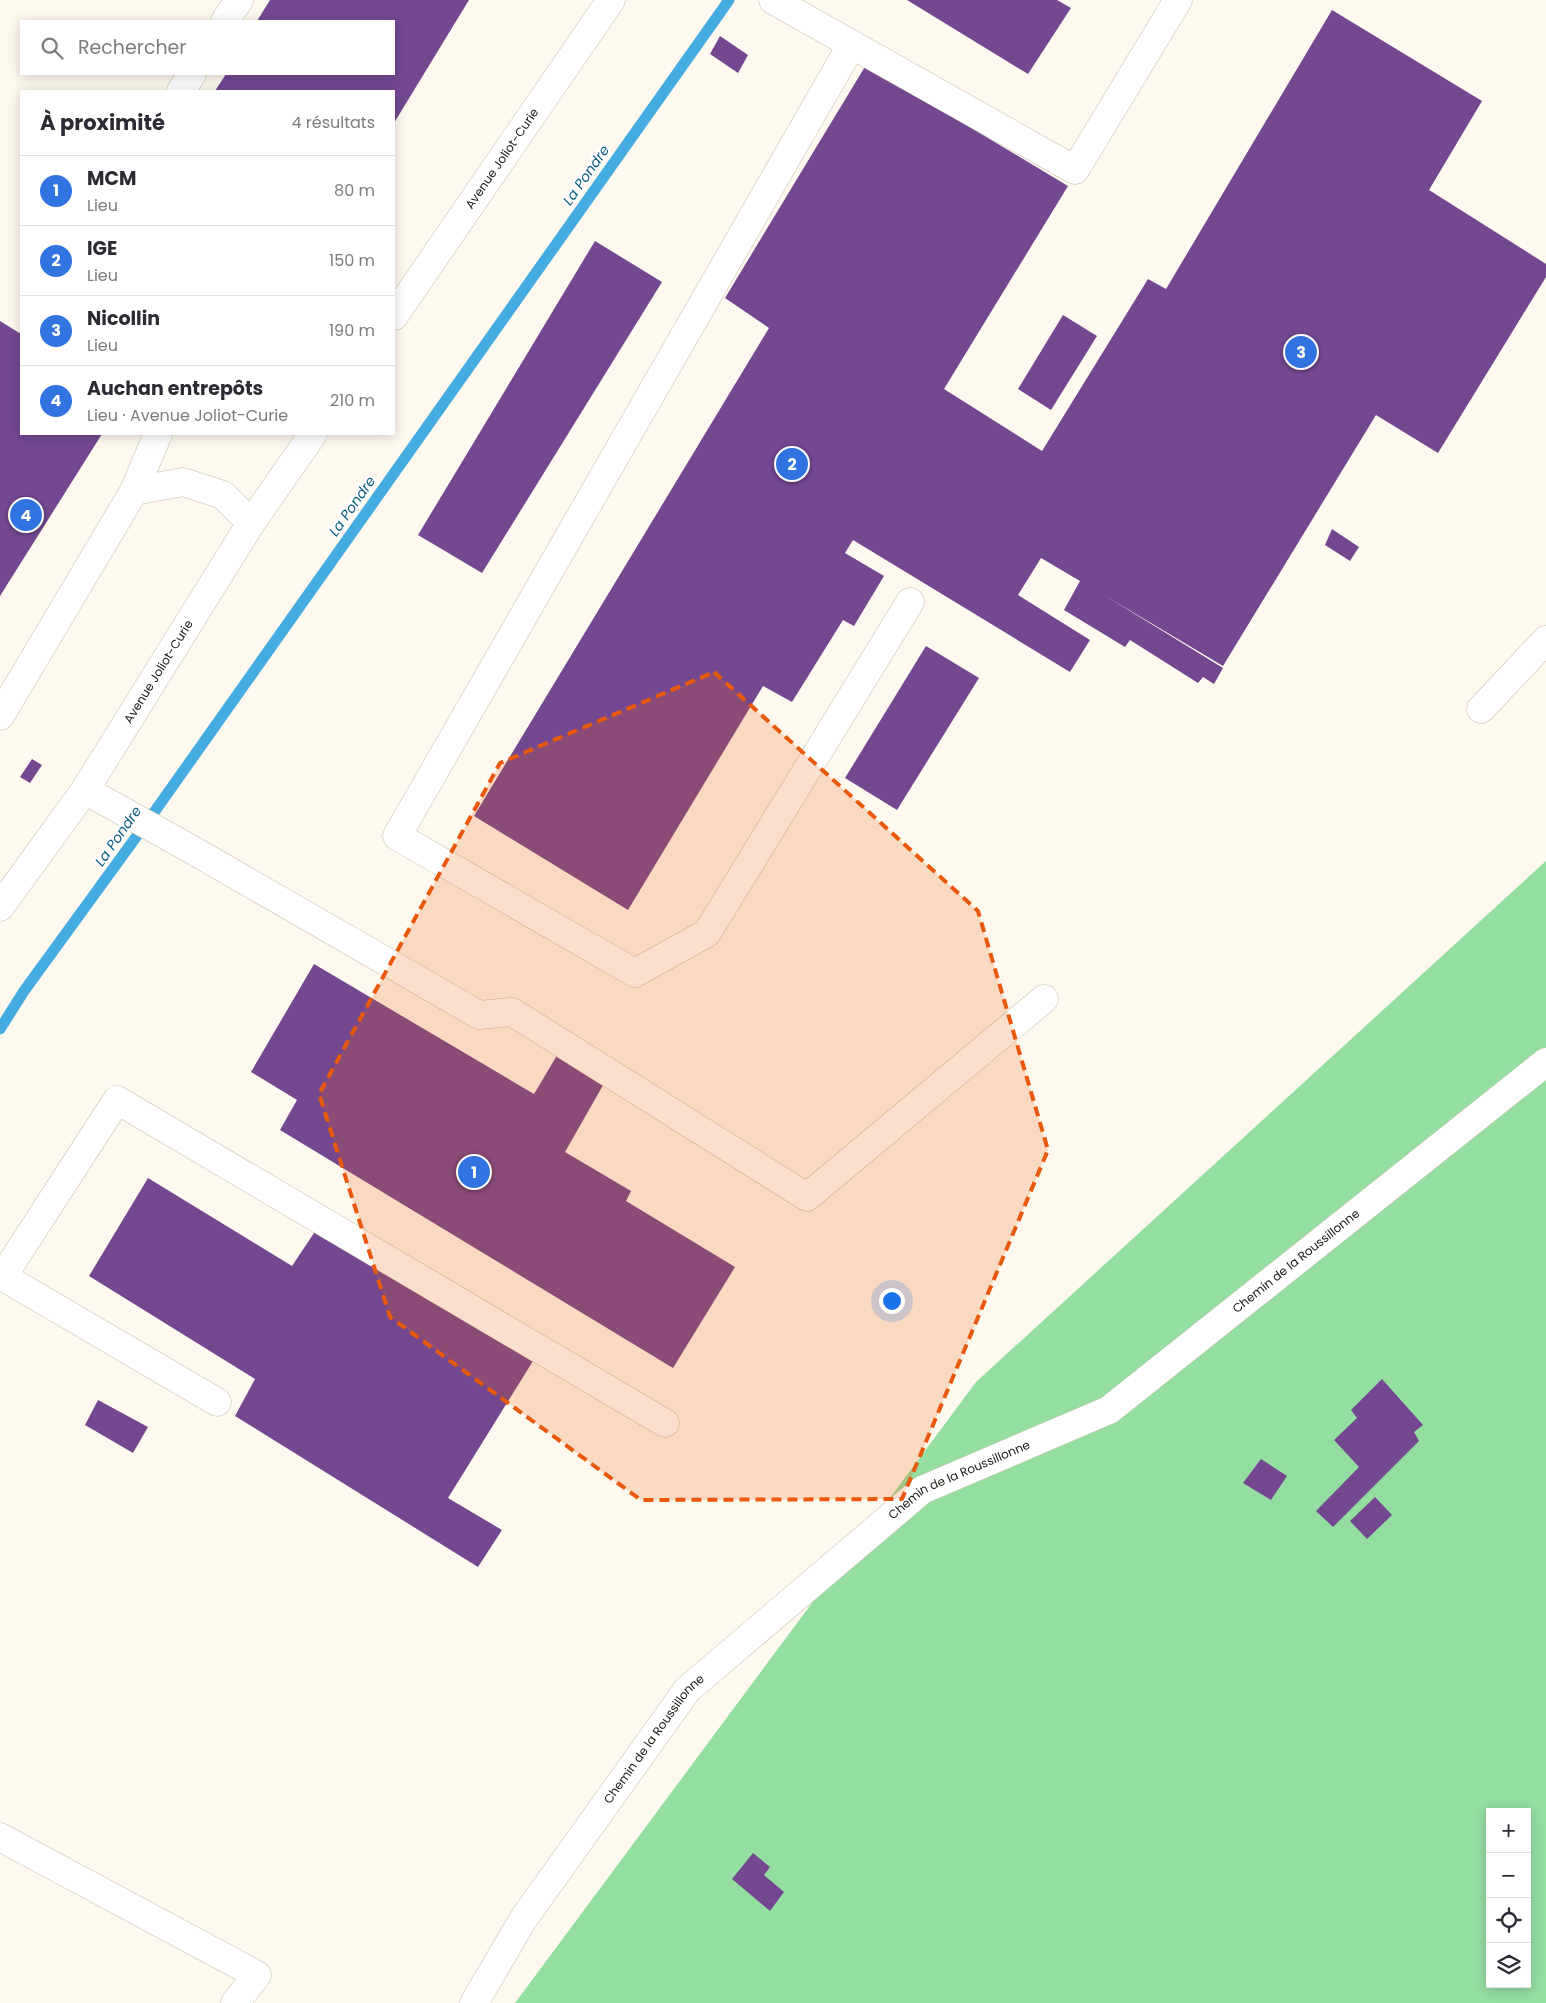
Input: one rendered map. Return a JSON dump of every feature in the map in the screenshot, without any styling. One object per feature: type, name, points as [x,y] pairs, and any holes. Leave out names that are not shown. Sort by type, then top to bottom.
[{"type":"street","points":[[226,20],[239,0]]},
{"type":"street","name":"Avenue Joliot-Curie","points":[[395,315],[611,0]]},
{"type":"street","points":[[777,2],[1075,170],[1178,0]]},
{"type":"street","points":[[852,44],[397,836],[635,973],[707,933],[910,602]]},
{"type":"street","points":[[182,90],[191,75]]},
{"type":"street","points":[[0,716],[134,491],[158,435]]},
{"type":"street","name":"Avenue Joliot-Curie","points":[[0,907],[85,790],[251,523],[311,435]]},
{"type":"street","points":[[134,491],[183,482],[223,495],[251,523]]},
{"type":"street","points":[[1481,709],[1546,640]]},
{"type":"street","points":[[85,790],[116,806],[479,1016],[512,1012],[807,1197],[1044,999]]},
{"type":"street","name":"Chemin de la Roussillonne","points":[[474,2003],[524,1918],[687,1690],[922,1490],[1109,1410],[1546,1062]]},
{"type":"street","points":[[217,1402],[2,1275],[116,1100],[665,1423]]},
{"type":"street","points":[[0,1837],[257,1975],[235,2003]]},
{"type":"highlighted area","points":[[714,672],[978,911],[1048,1150],[902,1499],[641,1500],[390,1317],[319,1094],[500,763]]},
{"type":"green space","points":[[1546,861],[1546,2003],[515,2003],[976,1382]]},
{"type":"building","points":[[270,0],[469,0],[395,121],[395,90],[216,90],[225,75],[395,75],[395,20],[258,20]]},
{"type":"building","points":[[907,0],[1057,0],[1071,8],[1028,74]]},
{"type":"building","points":[[1332,10],[1482,101],[1429,190],[1546,264],[1546,277],[1438,453],[1376,415],[1223,666],[1104,595],[1223,668],[1214,684],[1203,677],[1198,683],[1130,640],[1125,647],[1064,610],[1080,581],[1041,558],[1018,595],[1090,640],[1070,672],[853,540],[845,553],[884,576],[854,626],[843,620],[792,702],[763,686],[628,910],[474,816],[769,328],[725,298],[866,65],[1068,186],[944,389],[1042,451],[1148,279],[1166,289]]},
{"type":"building","points":[[720,36],[748,55],[738,73],[710,54]]},
{"type":"building","points":[[595,241],[662,282],[482,573],[418,535]]},
{"type":"building","points":[[1063,315],[1097,336],[1051,410],[1018,389]]},
{"type":"building","points":[[0,321],[20,333],[20,435],[101,435],[0,596]]},
{"type":"building","points":[[1332,529],[1359,547],[1350,561],[1325,545]]},
{"type":"building","points":[[926,646],[979,678],[897,810],[845,778]]},
{"type":"building","points":[[32,759],[42,765],[30,783],[20,777]]},
{"type":"building","points":[[314,964],[534,1094],[559,1052],[606,1080],[565,1152],[631,1191],[626,1201],[735,1267],[673,1368],[280,1130],[297,1100],[251,1072]]},
{"type":"building","points":[[148,1178],[292,1266],[318,1227],[533,1361],[448,1498],[502,1530],[478,1567],[235,1416],[255,1379],[89,1276]]},
{"type":"building","points":[[1382,1379],[1423,1425],[1414,1432],[1419,1441],[1333,1527],[1316,1511],[1359,1467],[1334,1440],[1357,1418],[1351,1410]]},
{"type":"building","points":[[98,1400],[148,1427],[133,1453],[85,1425]]},
{"type":"building","points":[[1261,1459],[1287,1476],[1271,1500],[1243,1483]]},
{"type":"building","points":[[1375,1497],[1392,1515],[1367,1539],[1350,1521]]},
{"type":"building","points":[[753,1853],[770,1867],[764,1875],[784,1892],[770,1911],[732,1879]]},
{"type":"waterway","name":"La Pondre","points":[[0,1029],[24,991],[155,811],[729,0]]},
{"type":"place","name":"Nicollin","points":[[1301,352]]},
{"type":"place","name":"IGE","points":[[792,464]]},
{"type":"place","name":"Auchan entrepôts","points":[[26,515]]},
{"type":"place","name":"MCM","points":[[474,1172]]}]
